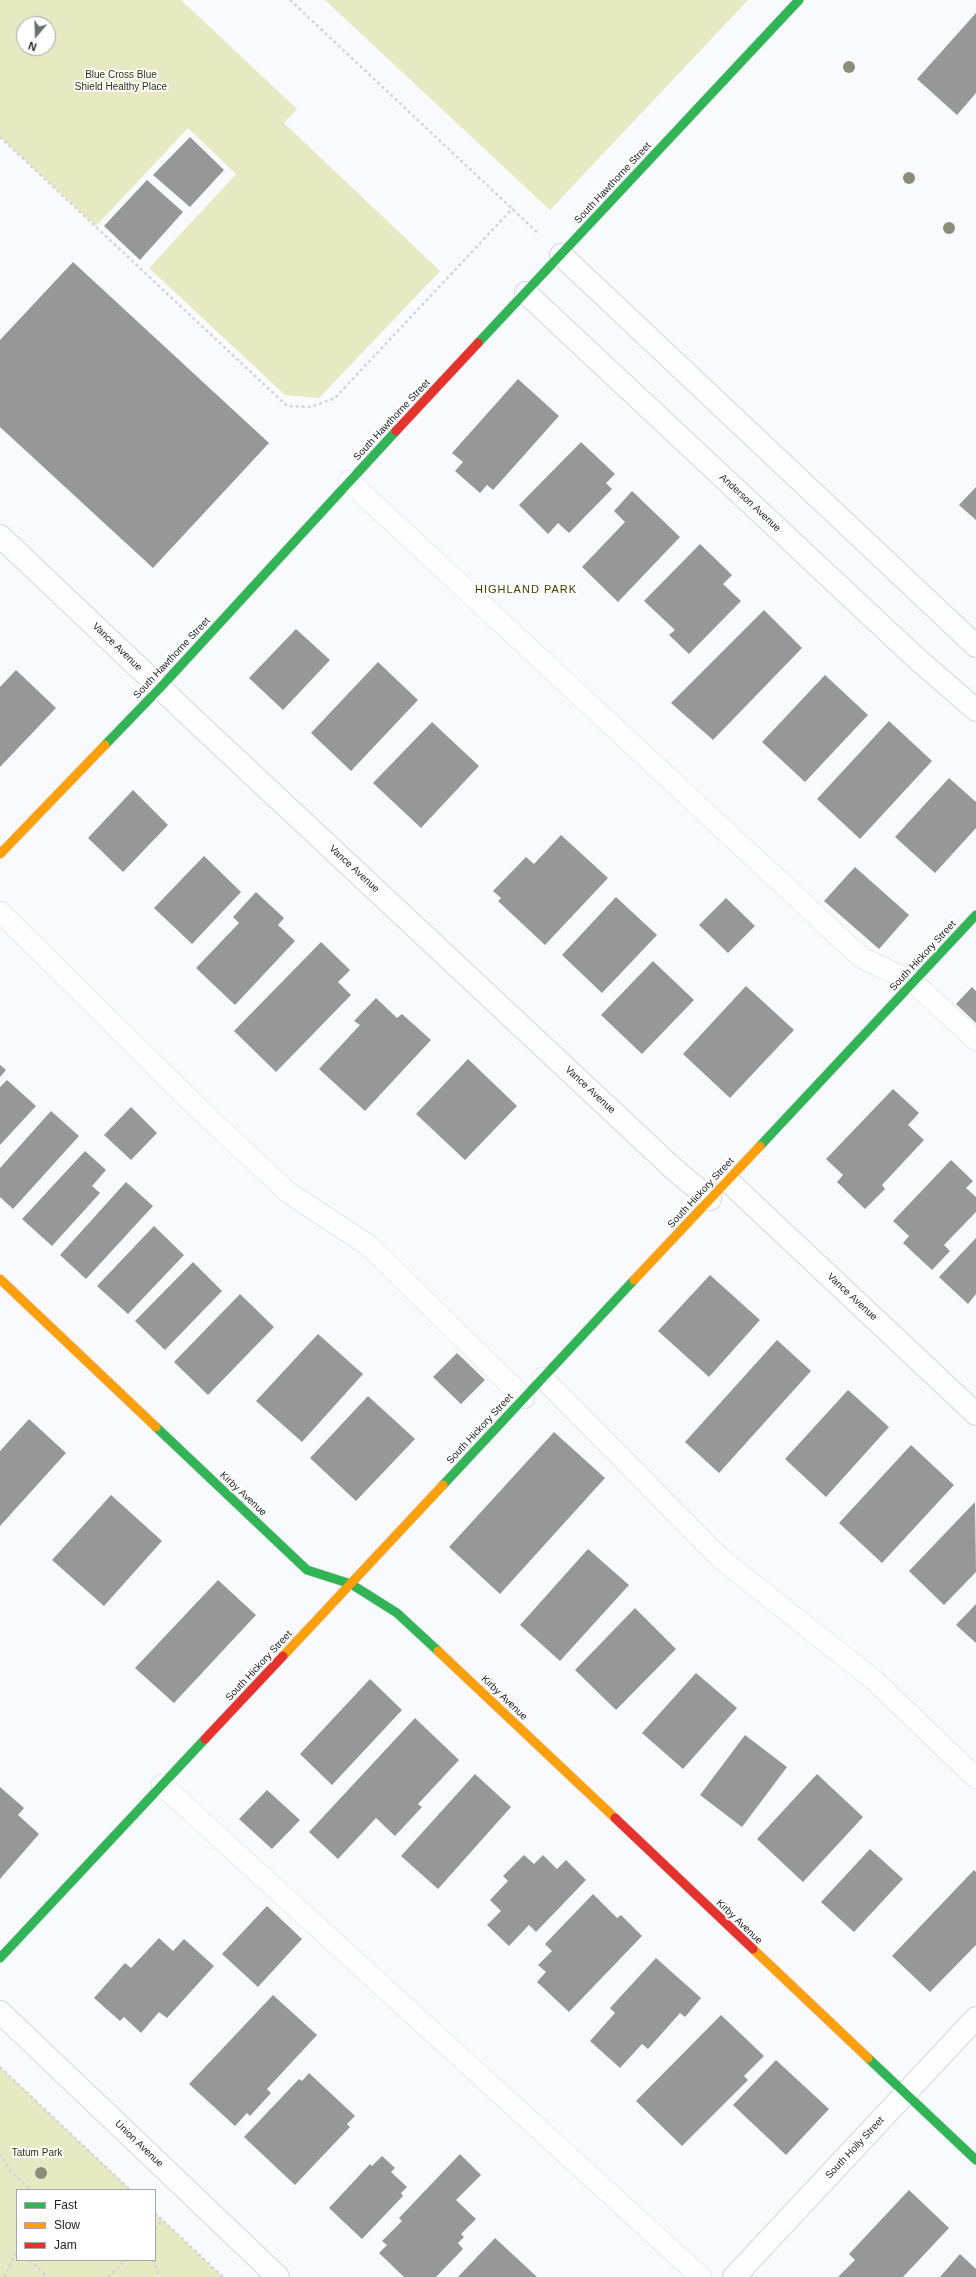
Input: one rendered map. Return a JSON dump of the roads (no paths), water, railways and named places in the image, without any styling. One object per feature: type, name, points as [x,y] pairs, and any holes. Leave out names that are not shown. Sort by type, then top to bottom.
[{"type":"street","name":"South Hawthorne Street","points":[[0,854],[160,688],[349,481],[799,0]]},
{"type":"street","points":[[561,255],[976,646]]},
{"type":"street","name":"Anderson Avenue","points":[[526,293],[915,657],[976,710]]},
{"type":"street","name":"Vance Avenue","points":[[0,536],[160,688],[676,1171],[710,1199]]},
{"type":"street","name":"South Hickory Street","points":[[0,1958],[976,915]]},
{"type":"street","name":"Vance Avenue","points":[[728,1181],[976,1414]]},
{"type":"street","name":"Kirby Avenue","points":[[0,1279],[307,1570],[351,1584],[397,1613],[905,2095],[976,2160]]},
{"type":"street","name":"Union Avenue","points":[[0,2012],[278,2277]]},
{"type":"street","name":"South Holly Street","points":[[734,2277],[976,2018]]},
{"type":"lane","points":[[349,481],[862,958],[913,982],[976,1040]]},
{"type":"lane","points":[[0,912],[197,1107],[289,1193],[368,1245],[524,1398]]},
{"type":"lane","points":[[543,1378],[720,1558],[874,1680],[976,1778]]},
{"type":"lane","points":[[162,1784],[700,2277]]},
{"type":"district","name":"HIGHLAND PARK","points":[[526,590]]},
{"type":"park label","name":"Blue Cross Blue Shield Healthy Place","points":[[121,80]]},
{"type":"park label","name":"Tatum Park","points":[[37,2153]]}]
